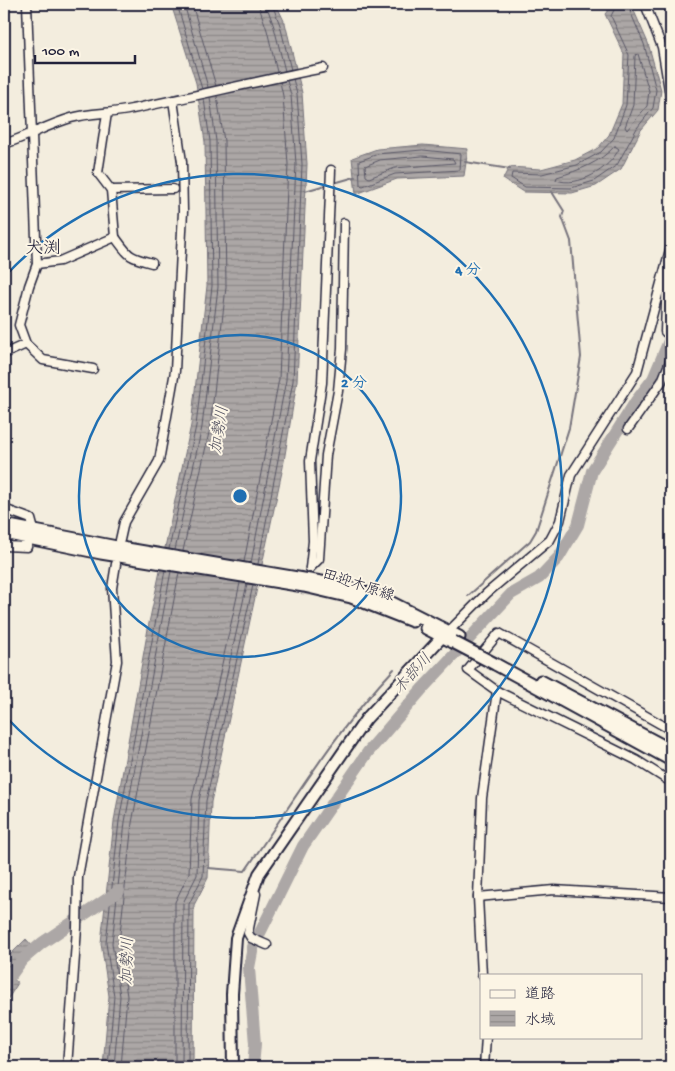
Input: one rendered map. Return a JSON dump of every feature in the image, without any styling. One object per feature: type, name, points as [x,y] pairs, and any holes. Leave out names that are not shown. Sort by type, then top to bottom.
[{"type":"main road","name":"田迎木原線","points":[[4,525],[32,534],[135,555],[267,576],[359,600],[451,637],[671,750]]},
{"type":"main road","name":"田迎木原線","points":[[4,534],[32,534]]},
{"type":"main road","name":"田迎木原線","points":[[496,661],[671,760]]},
{"type":"street","points":[[27,4],[38,264],[19,325],[26,344],[43,360],[93,369]]},
{"type":"street","points":[[645,4],[662,47],[671,102]]},
{"type":"street","points":[[4,144],[71,118],[173,100],[323,68]]},
{"type":"street","points":[[120,540],[124,522],[159,461],[175,371],[183,211],[182,162],[173,100]]},
{"type":"street","points":[[107,113],[98,173],[111,190],[114,237],[122,250],[128,255],[152,263]]},
{"type":"street","points":[[331,170],[322,383],[310,461],[313,541],[310,568],[319,559],[326,455],[338,390],[343,303],[344,223]]},
{"type":"street","points":[[111,190],[174,189]]},
{"type":"street","points":[[38,264],[60,261],[114,237]]},
{"type":"street","points":[[232,1067],[232,994],[236,938],[259,874],[366,718],[451,637],[487,593],[550,540],[560,521],[571,475],[637,372],[668,264],[671,246]]},
{"type":"street","points":[[668,264],[668,334]]},
{"type":"street","points":[[4,354],[26,344]]},
{"type":"street","points":[[628,430],[662,381],[671,359]]},
{"type":"street","points":[[4,509],[31,519],[32,534],[27,547],[4,546]]},
{"type":"street","points":[[67,1067],[77,928],[78,877],[117,661],[112,588],[116,564]]},
{"type":"street","points":[[671,730],[499,633],[468,670],[497,691],[636,760],[671,782]]},
{"type":"street","points":[[482,974],[478,897],[482,798],[497,691]]},
{"type":"street","points":[[259,874],[248,931],[251,938],[267,945]]},
{"type":"street","points":[[478,897],[554,890],[671,897]]},
{"type":"street","points":[[484,1067],[486,1038]]},
{"type":"water","points":[[171,4],[276,4],[285,23],[302,93],[307,164],[297,381],[283,467],[211,802],[208,878],[194,905],[193,1067],[103,1067],[109,996],[101,943],[114,821],[149,623],[191,425],[207,286],[205,142],[196,83]]},
{"type":"water","points":[[613,4],[631,4],[648,43],[661,90],[658,110],[641,130],[621,169],[596,186],[572,193],[523,192],[503,179],[509,167],[541,169],[575,160],[598,148],[609,135],[622,104],[624,54],[605,14]]},
{"type":"water","points":[[423,145],[468,149],[464,176],[397,179],[356,194],[352,158],[377,149]]},
{"type":"water","points":[[26,939],[34,948],[10,970],[9,976],[18,983],[4,1005],[4,961]]},
{"type":"waterway","name":"木部川","points":[[669,4],[671,9]]},
{"type":"waterway","points":[[465,162],[510,169]]},
{"type":"waterway","points":[[334,183],[355,177]]},
{"type":"waterway","points":[[305,191],[329,184]]},
{"type":"waterway","points":[[468,596],[530,541],[536,531],[569,428],[581,357],[571,241],[562,217],[564,211],[552,192]]},
{"type":"waterway","name":"木部川","points":[[253,1067],[255,1044],[249,968],[253,947],[303,846],[368,752],[423,688],[511,594],[539,578],[559,557],[578,525],[592,471],[636,401],[653,379],[671,336]]},
{"type":"waterway","points":[[208,868],[245,871],[334,742],[373,692],[394,669]]},
{"type":"waterway","name":"加勢川","points":[[4,985],[22,960],[42,943],[119,891]]},
{"type":"tunnel","points":[[305,595],[310,568]]},
{"type":"district","name":"犬渕","points":[[43,249]]}]
